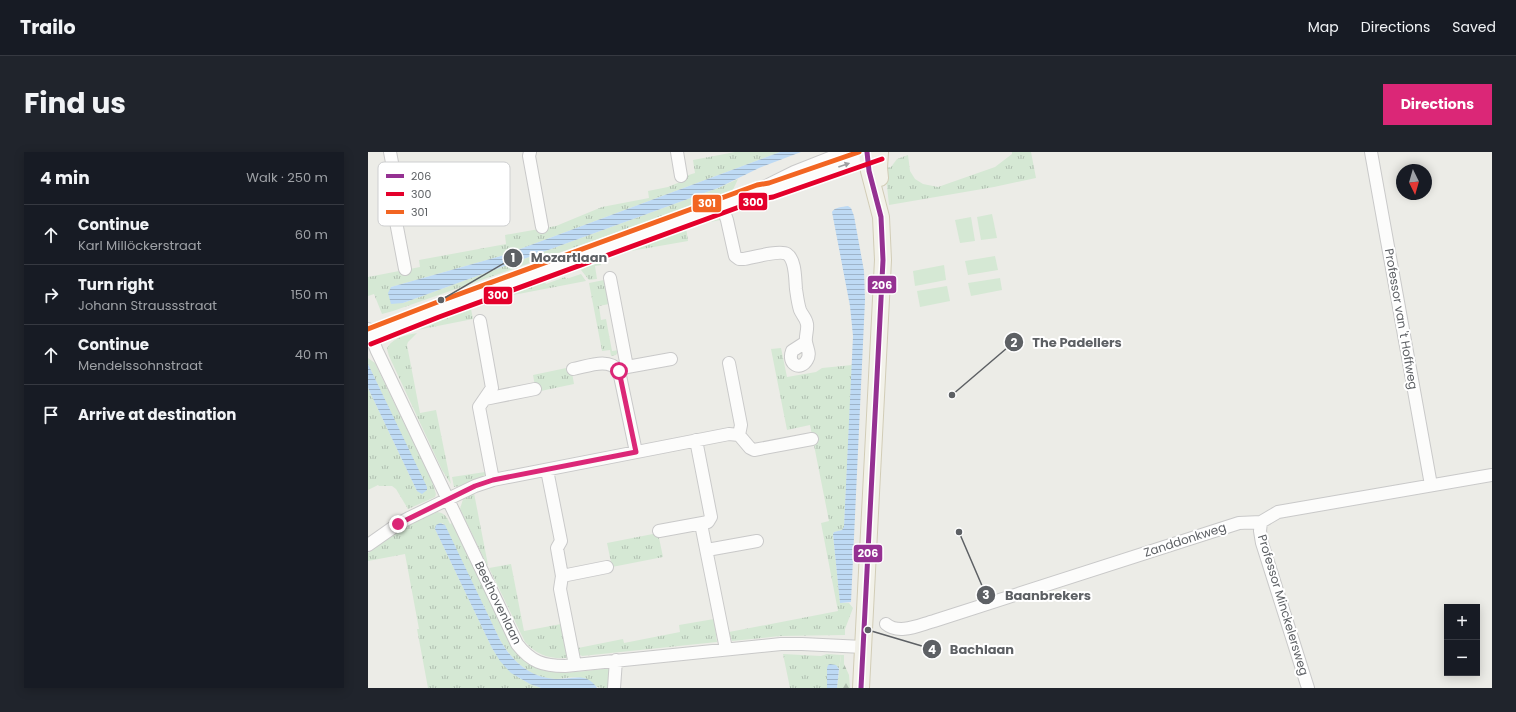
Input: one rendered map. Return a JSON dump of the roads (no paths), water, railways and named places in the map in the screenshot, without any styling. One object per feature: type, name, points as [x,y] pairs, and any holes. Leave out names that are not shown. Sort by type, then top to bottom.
[{"type":"main road","points":[[861,688],[883,260],[881,217],[869,171],[874,153]]},
{"type":"street","points":[[390,152],[392,162]]},
{"type":"street","points":[[530,152],[529,156],[542,227]]},
{"type":"street","points":[[677,152],[681,176]]},
{"type":"street","points":[[759,192],[768,184],[845,152]]},
{"type":"street","name":"Professor van 't Hoffweg","points":[[1371,152],[1431,485]]},
{"type":"street","points":[[369,334],[759,192],[771,190],[874,153]]},
{"type":"street","points":[[722,206],[727,220],[735,256],[739,259],[744,259],[779,253],[786,254],[791,258],[798,303],[806,319],[806,342]]},
{"type":"street","points":[[397,226],[405,269]]},
{"type":"street","points":[[610,278],[636,452]]},
{"type":"street","points":[[480,321],[492,388],[479,407],[493,480]]},
{"type":"street","name":"Beethovenlaan","points":[[369,334],[517,644],[527,655],[540,663],[550,666],[575,665],[726,649],[802,644],[863,647]]},
{"type":"street","points":[[573,369],[610,363],[623,369],[671,359]]},
{"type":"street","points":[[730,363],[741,425],[739,435]]},
{"type":"street","points":[[485,399],[535,389]]},
{"type":"street","points":[[368,545],[398,524],[475,486],[493,480],[729,434],[739,435],[750,448],[754,450],[812,439]]},
{"type":"street","points":[[659,531],[705,523],[711,517],[696,440]]},
{"type":"street","points":[[547,470],[561,541],[557,548],[562,576],[560,589],[575,665]]},
{"type":"street","name":"Zanddonkweg","points":[[886,624],[892,629],[903,629],[922,624],[1239,523],[1261,522],[1278,512],[1492,475]]},
{"type":"street","name":"Professor Minckelersweg","points":[[1261,522],[1260,531],[1262,544],[1308,688]]},
{"type":"street","points":[[705,523],[706,550],[726,649]]},
{"type":"street","points":[[706,550],[757,540]]},
{"type":"street","points":[[562,576],[606,567]]},
{"type":"street","points":[[614,688],[616,660]]},
{"type":"water","points":[[780,152],[801,152],[759,168],[718,188],[403,303],[391,304],[388,293],[391,287],[501,256]]},
{"type":"water","points":[[848,206],[851,208],[854,216],[864,271],[865,300],[851,602],[840,603],[833,534],[834,532],[842,530],[844,527],[853,336],[850,306],[832,212],[837,208]]},
{"type":"water","points":[[368,364],[427,487],[427,490],[422,494],[417,491],[368,388]]},
{"type":"water","points":[[440,523],[445,525],[500,640],[510,655],[530,672],[546,678],[583,678],[593,683],[597,688],[541,688],[530,684],[511,673],[500,661],[492,648],[435,529],[436,525]]},
{"type":"water","points":[[830,664],[836,665],[839,669],[837,688],[827,688],[827,668]]},
{"type":"place","name":"Mozartlaan","points":[[441,300]]},
{"type":"place","name":"The Padellers","points":[[952,395]]},
{"type":"place","name":"Baanbrekers","points":[[959,532]]},
{"type":"place","name":"Bachlaan","points":[[868,630]]}]
